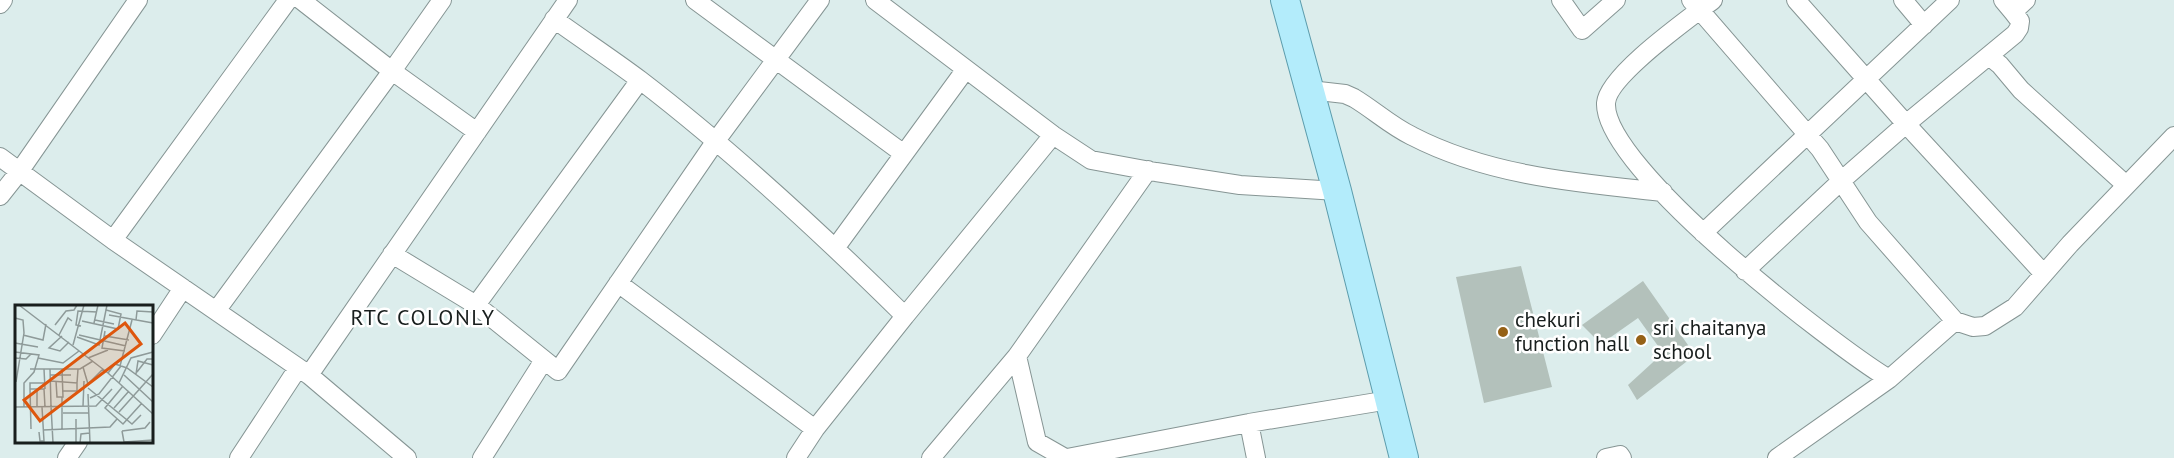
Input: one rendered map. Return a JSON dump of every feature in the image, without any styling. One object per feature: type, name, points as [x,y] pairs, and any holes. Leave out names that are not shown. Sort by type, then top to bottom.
[{"type":"main road","points":[[1286,0],[1404,458]]},
{"type":"street","points":[[0,4],[3,0]]},
{"type":"street","points":[[0,196],[138,0]]},
{"type":"street","points":[[113,240],[288,0]]},
{"type":"street","points":[[301,0],[392,71],[477,132]]},
{"type":"street","points":[[216,311],[442,0]]},
{"type":"street","points":[[239,458],[392,254],[568,0]]},
{"type":"street","points":[[695,0],[904,154]]},
{"type":"street","points":[[392,254],[476,305],[558,371],[715,142],[820,0]]},
{"type":"street","points":[[875,0],[1053,135],[1091,159],[1240,185],[1337,191]]},
{"type":"street","points":[[1561,0],[1582,30],[1616,0]]},
{"type":"street","points":[[1796,0],[2044,274]]},
{"type":"street","points":[[1903,0],[1924,25]]},
{"type":"street","points":[[1703,233],[1807,134],[1868,80],[1950,0]]},
{"type":"street","points":[[1889,379],[1861,362],[1745,271],[1703,233],[1663,192],[1623,145],[1612,125],[1606,104],[1611,89],[1635,62],[1701,3],[1820,148],[1868,222],[1955,321],[1973,327],[1985,326],[2015,307],[2174,136]]},
{"type":"street","points":[[1745,271],[1841,181],[2019,28],[2020,21],[2014,4]]},
{"type":"street","points":[[554,20],[640,80],[715,142],[836,247],[905,316]]},
{"type":"street","points":[[1989,56],[2022,90],[2126,185]]},
{"type":"street","points":[[836,247],[966,69]]},
{"type":"street","points":[[476,305],[640,80]]},
{"type":"street","points":[[1310,90],[1346,94],[1410,136],[1450,154],[1503,170],[1593,185],[1663,192]]},
{"type":"street","points":[[796,458],[815,429],[1053,135]]},
{"type":"street","points":[[0,157],[113,240],[304,371],[407,458]]},
{"type":"street","points":[[931,458],[1017,356],[1148,170]]},
{"type":"street","points":[[618,283],[815,429]]},
{"type":"street","points":[[153,333],[183,288]]},
{"type":"street","points":[[1777,458],[1889,379],[1955,321]]},
{"type":"street","points":[[1017,356],[1037,442],[1058,456],[1389,400]]},
{"type":"street","points":[[482,458],[544,360]]},
{"type":"street","points":[[1249,423],[1256,458]]},
{"type":"street","points":[[67,458],[77,443]]},
{"type":"street","points":[[1606,458],[1620,455],[1622,458]]},
{"type":"building","name":"chekuri function hall","points":[[1521,266],[1552,387],[1484,403],[1456,277]]},
{"type":"building","name":"sri chaitanya school","points":[[1643,281],[1695,355],[1637,400],[1628,385],[1663,353],[1638,318],[1601,344],[1582,325]]},
{"type":"place","name":"chekuri function hall","points":[[1503,332]]},
{"type":"place","name":"sri chaitanya school","points":[[1641,340]]},
{"type":"district","name":"RTC COLONLY","points":[[423,317]]}]
